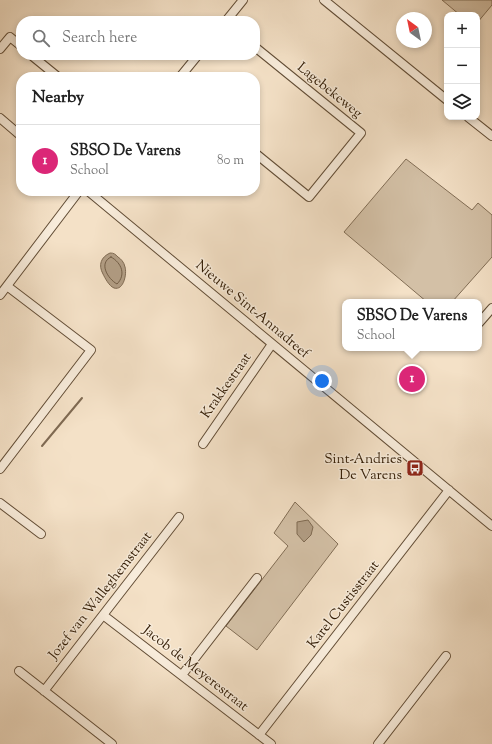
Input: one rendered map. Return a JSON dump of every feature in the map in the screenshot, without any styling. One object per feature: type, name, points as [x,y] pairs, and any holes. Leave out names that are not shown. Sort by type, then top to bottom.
[{"type":"street","points":[[230,16],[243,0]]},
{"type":"street","points":[[324,0],[444,98]]},
{"type":"street","points":[[0,49],[10,37],[16,42]]},
{"type":"street","name":"Lagebekeweg","points":[[260,52],[361,133],[309,197],[260,157]]},
{"type":"street","points":[[38,60],[52,72]]},
{"type":"street","points":[[184,72],[194,60]]},
{"type":"street","points":[[0,118],[16,132]]},
{"type":"street","points":[[472,120],[492,136]]},
{"type":"street","points":[[0,295],[75,196]]},
{"type":"street","name":"Nieuwe Sint-Annadreef","points":[[96,196],[492,526]]},
{"type":"street","points":[[0,469],[90,350],[7,286]]},
{"type":"street","points":[[482,320],[492,308]]},
{"type":"street","name":"Krakkestraat","points":[[202,444],[272,344]]},
{"type":"street","name":"Karel Custisstraat","points":[[259,735],[449,490]]},
{"type":"street","points":[[0,503],[41,534]]},
{"type":"street","name":"Jozef van Walleghemstraat","points":[[44,691],[179,517]]},
{"type":"street","points":[[182,675],[257,578]]},
{"type":"street","name":"Jacob de Meyerestraat","points":[[103,615],[271,744]]},
{"type":"street","points":[[378,744],[446,656]]},
{"type":"street","points":[[19,671],[112,744]]},
{"type":"shaded area","points":[[442,0],[492,0],[492,5],[480,19],[480,12],[456,12]]},
{"type":"shaded area","points":[[406,159],[472,210],[478,203],[492,215],[492,257],[455,299],[423,299],[344,232]]},
{"type":"shaded area","points":[[295,502],[338,544],[257,650],[226,626],[288,546],[274,533]]},
{"type":"water","points":[[110,253],[114,254],[120,259],[125,267],[126,273],[124,281],[120,287],[117,288],[112,287],[109,284],[101,271],[101,262],[104,257]]},
{"type":"water","points":[[308,520],[313,527],[311,535],[304,542],[297,534],[297,522]]},
{"type":"waterway","points":[[42,446],[82,398]]},
{"type":"place","name":"SBSO De Varens","points":[[412,379]]},
{"type":"place","name":"Sint-Andries De Varens","points":[[415,468]]}]
